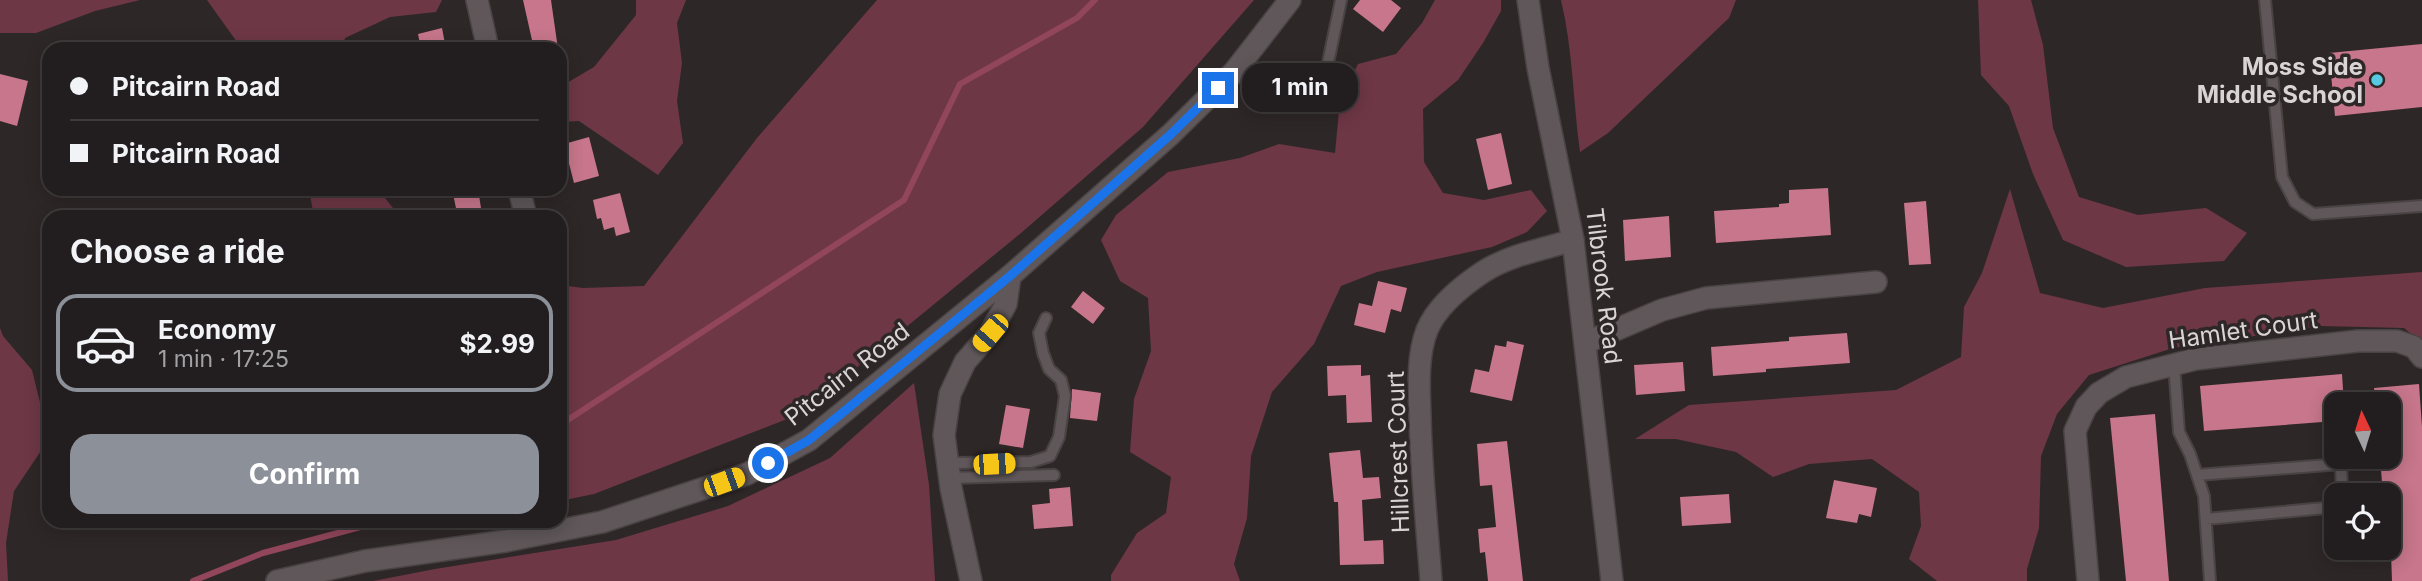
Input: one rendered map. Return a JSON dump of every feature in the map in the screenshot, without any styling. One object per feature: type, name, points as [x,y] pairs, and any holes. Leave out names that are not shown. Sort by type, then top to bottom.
[{"type":"street","points":[[477,0],[486,42]]},
{"type":"street","name":"Pitcairn Road","points":[[277,581],[365,561],[506,541],[602,522],[747,474],[809,440],[1010,276],[1170,135],[1234,72],[1290,0]]},
{"type":"street","name":"Tilbrook Road","points":[[1528,0],[1538,68],[1573,240],[1612,581]]},
{"type":"street","name":"Hillcrest Court","points":[[1431,581],[1419,396],[1421,359],[1428,329],[1463,286],[1485,270],[1573,240]]},
{"type":"street","points":[[971,581],[944,435],[950,394],[965,362],[990,333],[1006,304],[1010,276]]},
{"type":"street","points":[[1585,343],[1662,310],[1706,298],[1875,282]]},
{"type":"street","name":"Hamlet Court","points":[[2088,581],[2075,431],[2086,407],[2098,393],[2126,377],[2196,359],[2358,341],[2397,341],[2414,347],[2422,357]]},
{"type":"lane","points":[[1234,72],[1267,95],[1291,98],[1307,94],[1316,85],[1328,64],[1341,0]]},
{"type":"lane","points":[[2265,0],[2282,177],[2295,202],[2314,214],[2422,206]]},
{"type":"lane","points":[[949,470],[1031,462],[1050,456],[1059,437],[1065,396],[1061,380],[1049,369],[1043,353],[1040,333],[1046,318]]},
{"type":"lane","points":[[2174,364],[2179,432],[2190,454],[2204,496],[2210,581]]},
{"type":"lane","points":[[2197,475],[2340,464],[2341,483]]},
{"type":"lane","points":[[949,470],[1054,475]]},
{"type":"lane","points":[[2206,519],[2324,508]]},
{"type":"shaded area","points":[[0,0],[140,0],[95,11],[36,33],[0,33]]},
{"type":"shaded area","points":[[207,0],[442,0],[436,12],[390,17],[345,38],[344,42],[237,42]]},
{"type":"shaded area","points":[[636,0],[686,0],[677,23],[682,63],[677,101],[683,143],[658,175],[579,121],[567,122],[567,83],[594,67],[636,15]]},
{"type":"shaded area","points":[[877,0],[1254,0],[1143,127],[1021,233],[800,414],[594,494],[567,500],[567,286],[644,286],[757,138]]},
{"type":"shaded area","points":[[1435,0],[1501,0],[1501,11],[1458,80],[1423,109],[1424,162],[1443,193],[1484,200],[1531,190],[1547,211],[1527,232],[1492,247],[1377,272],[1341,286],[1314,344],[1272,392],[1251,456],[1247,518],[1234,564],[1240,581],[1111,581],[1111,575],[1137,533],[1166,513],[1171,477],[1130,452],[1134,399],[1151,351],[1148,298],[1120,281],[1101,240],[1116,215],[1168,172],[1240,158],[1279,144],[1335,153],[1340,100],[1358,64],[1396,54],[1422,23]]},
{"type":"shaded area","points":[[1561,0],[1736,0],[1729,18],[1608,133],[1580,152]]},
{"type":"shaded area","points":[[1978,0],[2031,0],[2043,45],[2053,128],[2079,197],[2138,215],[2206,208],[2247,233],[2224,261],[2126,267],[2063,240],[2033,174],[2009,106],[1981,75]]},
{"type":"shaded area","points":[[2010,189],[2040,293],[2103,308],[2205,288],[2422,272],[2422,343],[2404,328],[2321,326],[2173,348],[2089,375],[2057,414],[2041,456],[2039,528],[2027,569],[2027,581],[1937,581],[1909,559],[1921,526],[1919,492],[1872,459],[1809,464],[1773,477],[1736,452],[1676,439],[1635,439],[1689,405],[1896,390],[1961,357],[1964,307],[1982,273]]},
{"type":"shaded area","points":[[310,196],[384,196],[394,210],[313,210]]},
{"type":"shaded area","points":[[0,328],[3,336],[32,370],[42,411],[42,449],[14,491],[6,543],[8,581],[0,581]]},
{"type":"shaded area","points":[[914,383],[929,485],[935,581],[373,581],[616,540],[728,506],[830,458]]},
{"type":"building","points":[[523,0],[551,0],[557,42],[532,42]]},
{"type":"building","points":[[1360,0],[1391,0],[1401,8],[1383,32],[1353,9]]},
{"type":"building","points":[[442,28],[445,42],[420,42],[418,34]]},
{"type":"building","name":"Moss Side Middle School","points":[[2422,44],[2422,107],[2335,116],[2329,53]]},
{"type":"building","points":[[0,74],[28,81],[17,126],[0,121]]},
{"type":"building","points":[[1501,133],[1512,184],[1488,190],[1476,139]]},
{"type":"building","points":[[589,137],[599,176],[574,183],[567,156],[567,143]]},
{"type":"building","points":[[1828,188],[1831,235],[1716,243],[1714,211],[1779,207],[1779,204],[1789,203],[1789,190]]},
{"type":"building","points":[[620,193],[630,232],[616,236],[614,227],[604,230],[601,218],[597,219],[593,200]]},
{"type":"building","points":[[453,196],[479,196],[481,208],[456,210]]},
{"type":"building","points":[[1926,201],[1931,264],[1909,265],[1904,203]]},
{"type":"building","points":[[1669,216],[1671,257],[1625,261],[1623,220]]},
{"type":"building","points":[[1378,281],[1407,288],[1401,312],[1391,309],[1385,333],[1354,325],[1359,303],[1372,306]]},
{"type":"building","points":[[1083,291],[1105,308],[1093,324],[1071,307]]},
{"type":"building","points":[[1847,333],[1850,363],[1713,376],[1711,347]]},
{"type":"building","points":[[1507,341],[1524,345],[1512,401],[1470,392],[1475,369],[1489,372],[1495,345],[1506,347]]},
{"type":"building","points":[[1683,362],[1685,391],[1636,395],[1634,365]]},
{"type":"building","points":[[1361,365],[1361,376],[1370,375],[1372,422],[1347,423],[1346,395],[1328,396],[1327,366]]},
{"type":"building","points":[[2342,374],[2343,392],[2324,392],[2324,422],[2204,431],[2200,386]]},
{"type":"building","points":[[2419,384],[2422,427],[2422,581],[2392,581],[2391,560],[2401,560],[2401,483],[2382,483],[2381,469],[2401,469],[2401,392],[2374,392],[2374,388]]},
{"type":"building","points":[[1072,389],[1101,393],[1097,421],[1070,418]]},
{"type":"building","points":[[1006,405],[1030,409],[1023,448],[999,444]]},
{"type":"building","points":[[2155,414],[2169,581],[2126,581],[2110,418]]},
{"type":"building","points":[[1507,441],[1523,581],[1488,581],[1485,552],[1480,553],[1478,529],[1496,527],[1492,485],[1480,486],[1477,444]]},
{"type":"building","points":[[1360,450],[1363,478],[1379,477],[1381,498],[1362,500],[1364,541],[1383,540],[1384,564],[1340,565],[1338,502],[1334,502],[1329,453]]},
{"type":"building","points":[[1834,480],[1877,488],[1871,517],[1859,514],[1857,523],[1826,518]]},
{"type":"building","points":[[1070,487],[1073,526],[1034,529],[1032,505],[1050,503],[1049,489]]},
{"type":"building","points":[[1729,494],[1731,523],[1682,526],[1680,497]]},
{"type":"waterway","points":[[567,420],[904,200],[960,84],[1077,18],[1095,0]]},
{"type":"waterway","points":[[193,581],[263,553],[357,528]]},
{"type":"place","name":"Moss Side Middle School","points":[[2377,80]]},
{"type":"route","points":[[768,463],[809,440],[1010,276],[1170,135],[1218,88]]}]
